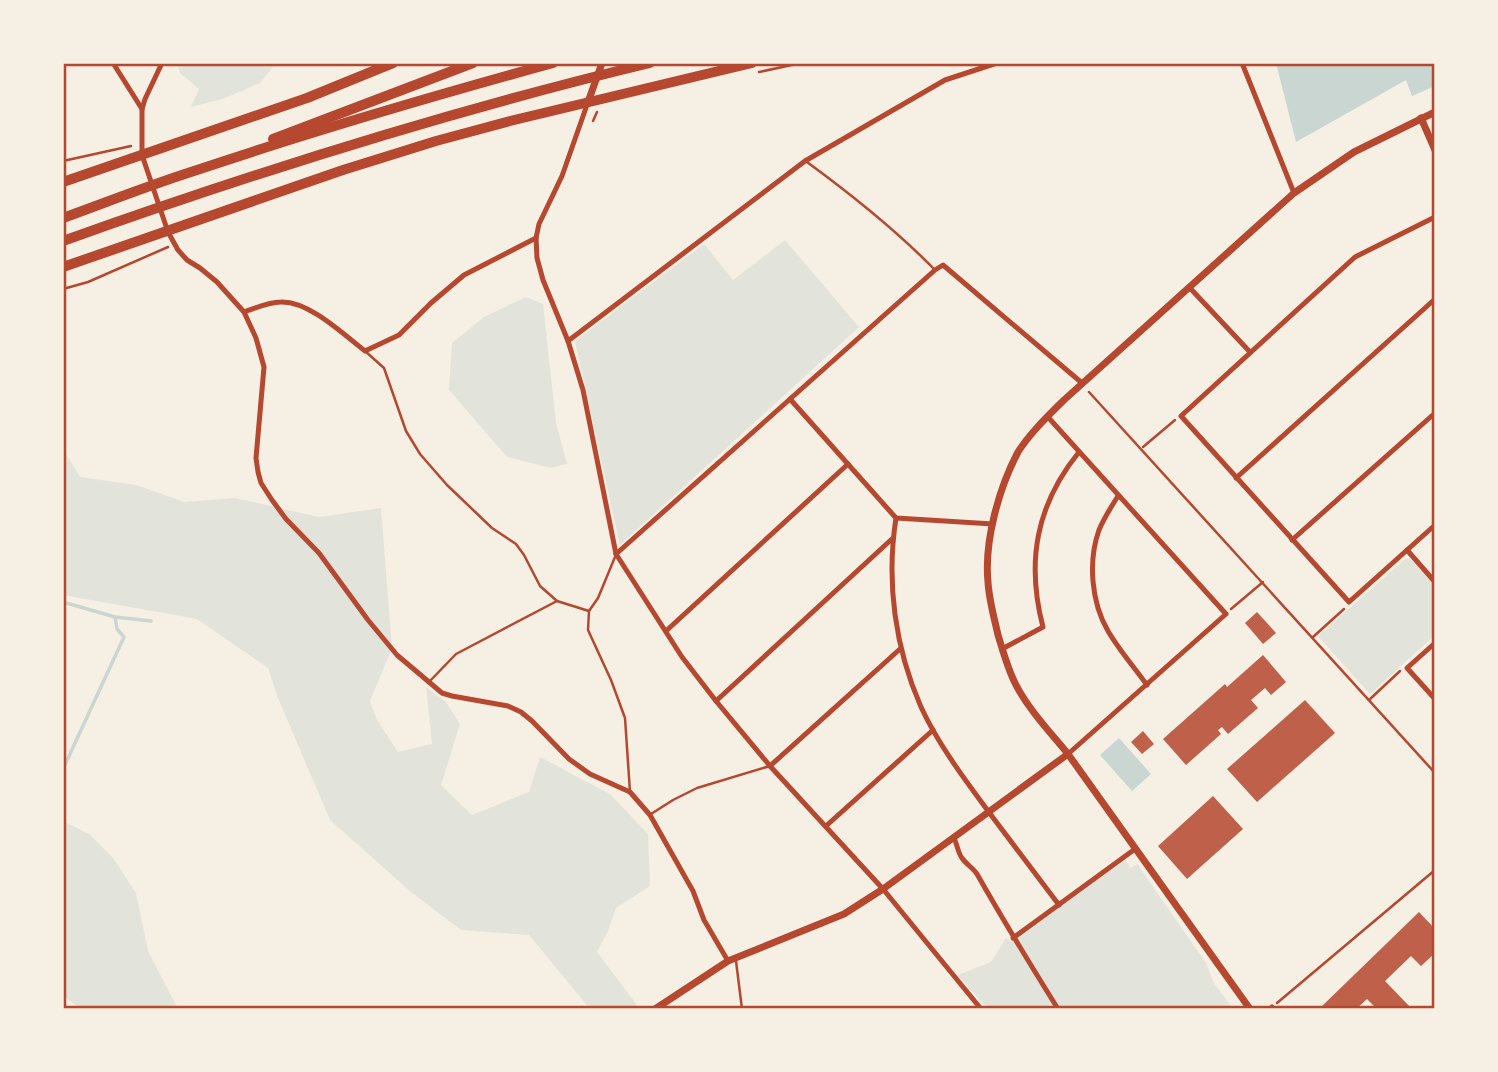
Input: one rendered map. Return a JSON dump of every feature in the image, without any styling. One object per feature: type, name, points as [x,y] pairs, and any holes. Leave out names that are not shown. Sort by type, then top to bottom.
[{"type":"highway","points":[[63,183],[142,149],[307,98],[393,63]]},
{"type":"highway","points":[[63,218],[473,63]]},
{"type":"highway","points":[[192,171],[456,89],[554,63]]},
{"type":"highway","points":[[63,241],[196,193],[337,148],[458,112],[650,63]]},
{"type":"highway","points":[[63,267],[166,227],[497,124],[590,97],[752,63]]},
{"type":"street","points":[[113,63],[142,110]]},
{"type":"street","points":[[162,63],[142,110],[142,149],[146,167],[166,227],[175,244],[187,260],[217,282],[244,312],[256,338],[264,368],[256,458],[261,483],[286,519],[319,553],[397,655],[428,683],[442,693],[508,706],[521,712],[533,721],[569,760],[590,774],[630,792],[650,815],[694,891],[704,920],[732,959]]},
{"type":"street","points":[[602,63],[562,176],[539,225],[536,238],[537,258],[543,279],[568,341],[583,390],[616,554],[682,657],[716,701],[770,766],[883,889],[981,1009]]},
{"type":"street","points":[[568,341],[805,161],[945,80],[997,63]]},
{"type":"street","points":[[1242,63],[1294,193]]},
{"type":"street","points":[[1251,1009],[1016,685],[1002,649],[988,580],[989,544],[993,524],[1005,482],[1019,451],[1047,416],[1082,383],[1294,193],[1354,152],[1435,112]]},
{"type":"street","points":[[1421,118],[1435,150]]},
{"type":"street","points":[[1435,217],[1355,257],[1181,416],[1349,602],[1435,525]]},
{"type":"street","points":[[244,312],[279,301],[295,303],[307,308],[365,351],[399,335],[464,275],[536,238]]},
{"type":"street","points":[[616,554],[943,265],[1082,383]]},
{"type":"street","points":[[1189,287],[1250,352]]},
{"type":"street","points":[[1236,478],[1435,299]]},
{"type":"street","points":[[790,399],[895,518],[993,524]]},
{"type":"street","points":[[1292,540],[1435,412]]},
{"type":"street","points":[[654,1009],[732,959],[828,922],[883,889],[1068,754],[1226,614],[1047,416]]},
{"type":"street","points":[[1002,649],[1044,627],[1037,605],[1034,581],[1039,528],[1058,481],[1079,452]]},
{"type":"street","points":[[666,631],[848,464]]},
{"type":"street","points":[[1118,496],[1098,533],[1093,574],[1095,594],[1107,629],[1147,685]]},
{"type":"street","points":[[895,518],[892,538],[894,611],[900,649],[921,707],[962,777],[1059,905]]},
{"type":"street","points":[[716,701],[892,538]]},
{"type":"street","points":[[1407,550],[1435,582]]},
{"type":"street","points":[[1435,643],[1407,668],[1435,699]]},
{"type":"street","points":[[770,766],[900,649]]},
{"type":"street","points":[[825,826],[933,730]]},
{"type":"street","points":[[954,838],[962,858],[975,871],[1058,1009]]},
{"type":"street","points":[[1013,938],[1136,849]]},
{"type":"lane","points":[[805,161],[913,247],[935,270]]},
{"type":"lane","points":[[365,351],[384,368],[406,431],[420,454],[447,485],[492,528],[516,544],[540,586],[557,601],[589,611]]},
{"type":"lane","points":[[616,554],[598,598],[589,611],[588,630],[625,718],[630,792]]},
{"type":"lane","points":[[428,683],[456,654],[557,601]]},
{"type":"lane","points":[[650,815],[697,788],[770,766]]},
{"type":"lane","points":[[732,959],[742,1009]]},
{"type":"path","points":[[63,161],[93,153],[142,149]]},
{"type":"path","points":[[63,289],[88,282],[175,244]]},
{"type":"path","points":[[1082,383],[1435,773]]},
{"type":"path","points":[[1142,448],[1181,416]]},
{"type":"path","points":[[1226,614],[1263,582]]},
{"type":"path","points":[[1313,637],[1349,602]]},
{"type":"path","points":[[1369,700],[1407,668]]},
{"type":"path","points":[[1271,1008],[1435,870]]},
{"type":"shaded area","points":[[177,63],[274,63],[260,83],[223,99],[191,107],[199,89],[180,73]]},
{"type":"shaded area","points":[[1276,63],[1435,63],[1435,86],[1412,96],[1406,80],[1296,142]]},
{"type":"shaded area","points":[[785,240],[859,327],[620,545],[575,341],[704,244],[733,280]]},
{"type":"shaded area","points":[[526,297],[543,304],[556,423],[567,464],[551,468],[507,457],[449,390],[452,343],[484,317]]},
{"type":"shaded area","points":[[63,449],[80,477],[136,485],[185,502],[235,498],[319,517],[381,508],[392,648],[370,701],[377,720],[398,752],[432,744],[426,687],[446,702],[460,724],[441,785],[472,815],[529,792],[540,757],[610,794],[648,834],[650,886],[616,908],[597,952],[637,1005],[632,1009],[590,1009],[529,935],[461,930],[411,892],[330,820],[268,668],[197,619],[63,595]]},
{"type":"shaded area","points":[[1405,559],[1410,559],[1435,586],[1435,635],[1370,694],[1318,636]]},
{"type":"shaded area","points":[[1119,738],[1151,774],[1132,791],[1100,755]]},
{"type":"shaded area","points":[[63,821],[89,834],[113,858],[136,893],[148,951],[178,1009],[81,1009],[66,998],[63,999]]},
{"type":"shaded area","points":[[1125,860],[1131,868],[1137,864],[1206,963],[1214,983],[1231,1006],[1238,1009],[988,1009],[958,975],[991,962],[1006,938],[1023,949],[1017,939]]},
{"type":"building","points":[[1257,612],[1276,633],[1263,644],[1245,623]]},
{"type":"building","points":[[1263,655],[1286,682],[1271,695],[1265,688],[1251,700],[1258,708],[1228,734],[1222,727],[1218,730],[1221,734],[1186,765],[1163,739],[1225,684],[1227,687]]},
{"type":"building","points":[[1305,700],[1335,733],[1257,802],[1227,769]]},
{"type":"building","points":[[1143,731],[1154,744],[1142,754],[1131,742]]},
{"type":"building","points":[[1213,796],[1243,829],[1187,879],[1158,846]]},
{"type":"building","points":[[1419,912],[1435,929],[1435,953],[1421,966],[1411,956],[1385,981],[1412,1009],[1377,1009],[1367,999],[1356,1009],[1319,1009]]},
{"type":"waterway","points":[[63,602],[115,617],[151,621]]},
{"type":"waterway","points":[[63,769],[124,637],[117,629],[115,617]]}]
